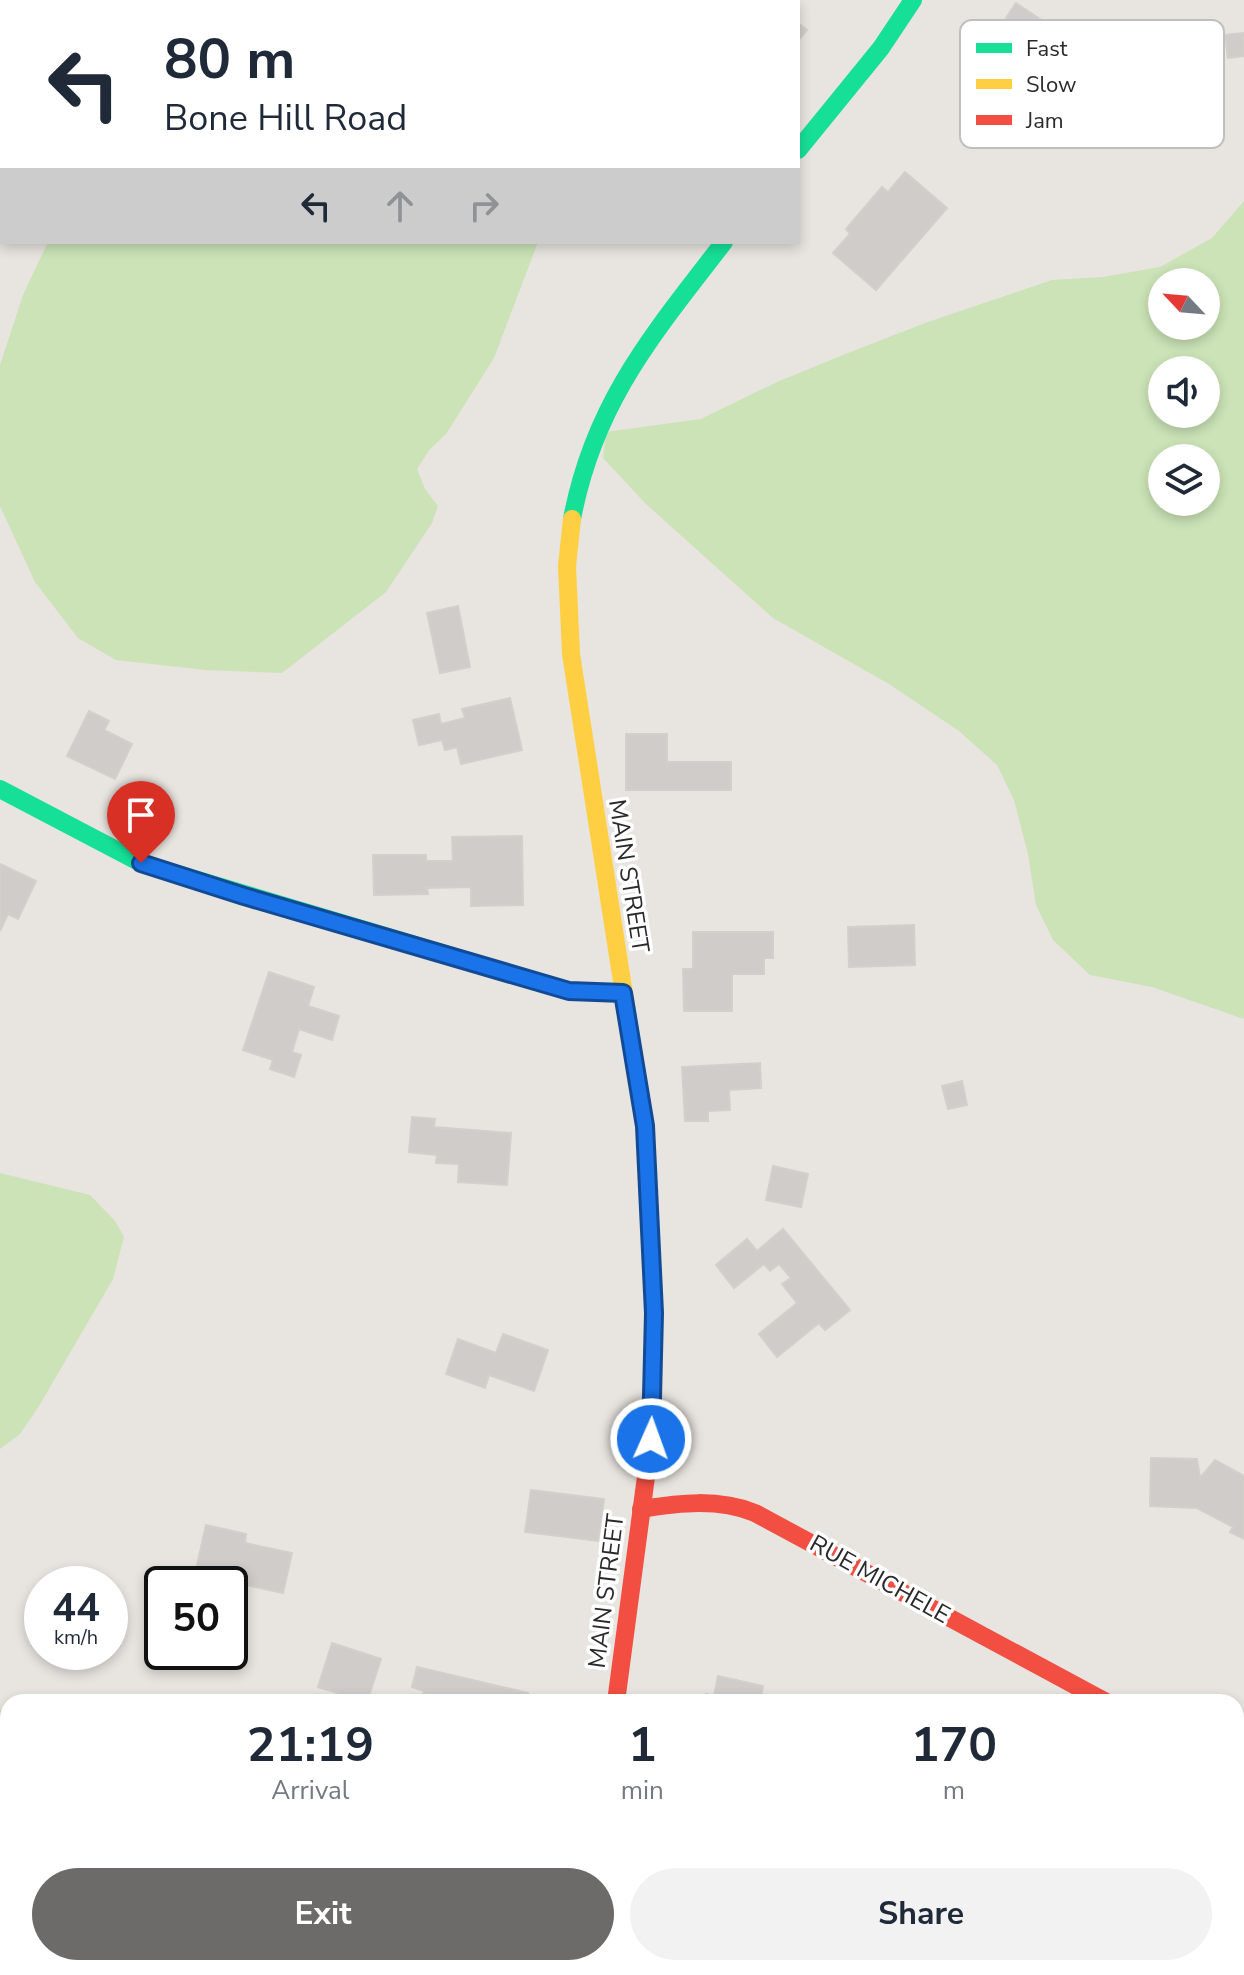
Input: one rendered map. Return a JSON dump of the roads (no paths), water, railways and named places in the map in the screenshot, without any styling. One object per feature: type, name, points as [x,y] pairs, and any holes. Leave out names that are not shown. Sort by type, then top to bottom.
[{"type":"main road","points":[[800,148],[881,48],[913,0]]},
{"type":"main road","name":"MAIN STREET","points":[[617,1694],[651,1439],[654,1313],[645,1126],[566,609],[571,511],[584,461],[624,376],[722,244]]},
{"type":"main road","points":[[0,789],[141,863],[569,991],[623,993]]},
{"type":"main road","name":"RUE MICHELE","points":[[641,1509],[680,1503],[715,1503],[745,1508],[795,1532],[1091,1694]]}]
